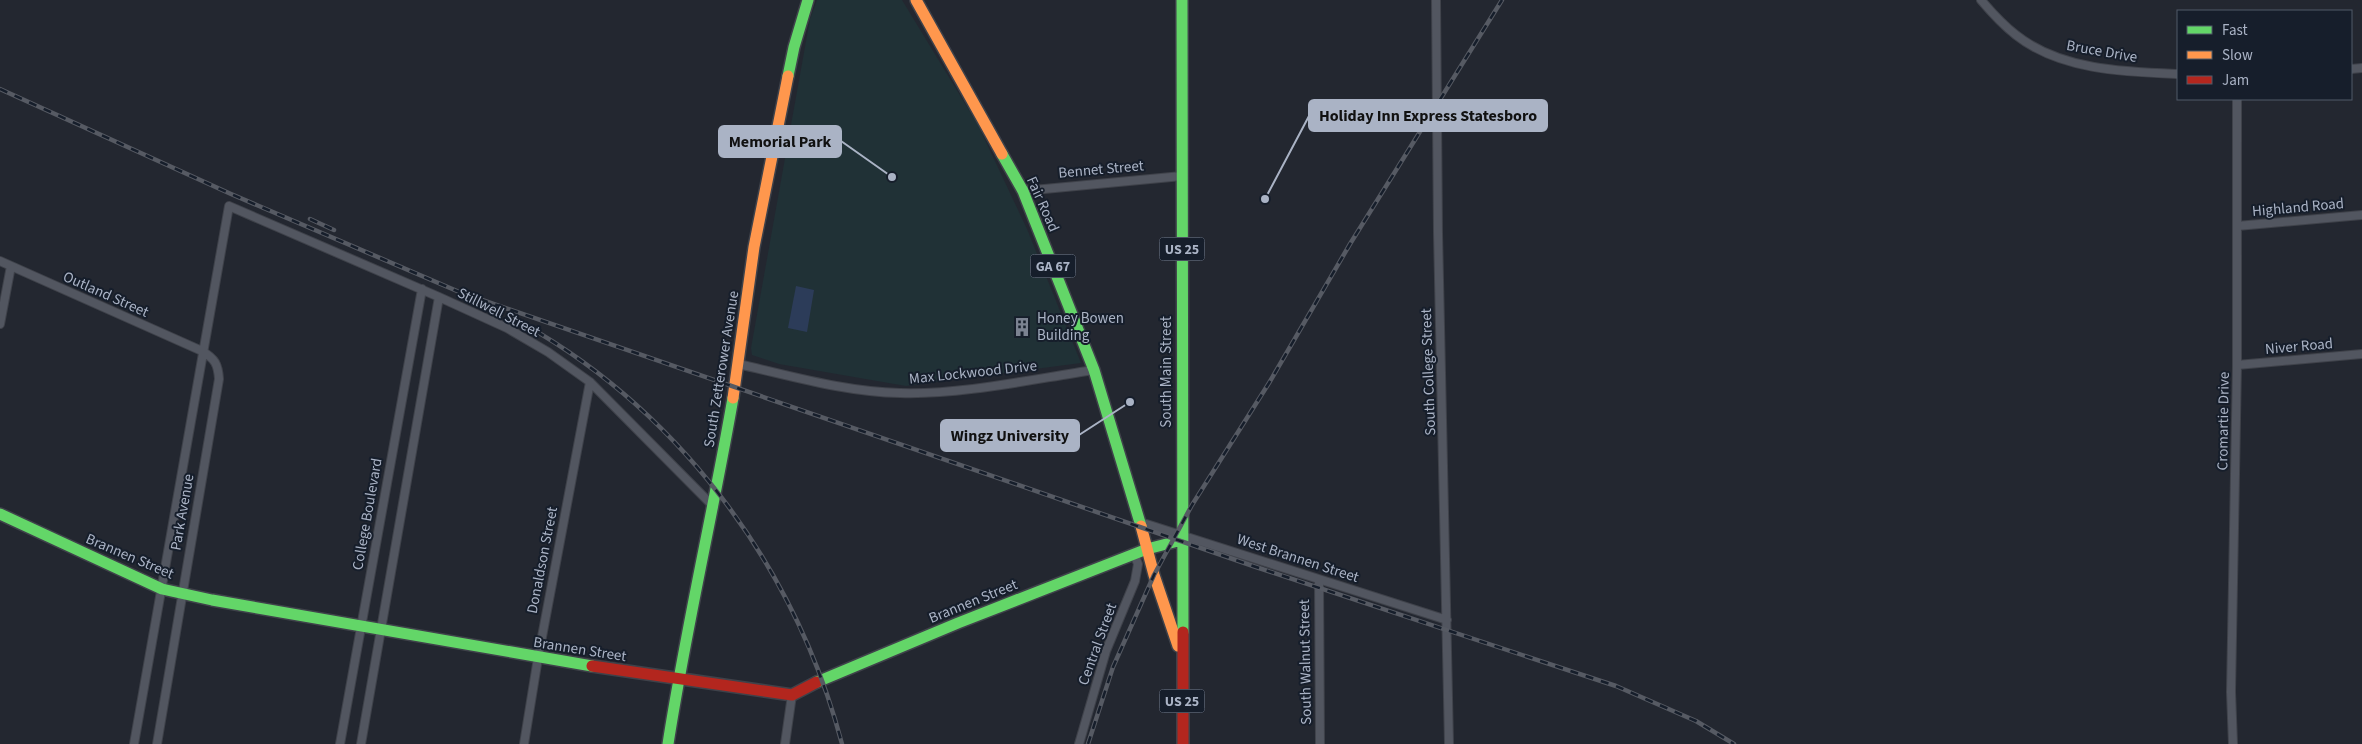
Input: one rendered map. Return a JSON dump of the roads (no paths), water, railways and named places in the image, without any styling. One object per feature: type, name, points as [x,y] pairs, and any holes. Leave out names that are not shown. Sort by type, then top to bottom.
[{"type":"street","name":"South Zetterower Avenue","points":[[668,744],[678,679],[714,507],[738,364],[755,240],[794,47],[808,0]]},
{"type":"street","name":"Fair Road","points":[[916,0],[1023,191],[1094,370],[1147,550]]},
{"type":"street","name":"South Main Street","points":[[1182,0],[1183,744]]},
{"type":"street","name":"South College Street","points":[[1436,0],[1438,243],[1449,744]]},
{"type":"street","name":"Bruce Drive","points":[[1981,0],[2017,36],[2064,60],[2119,70],[2177,74]]},
{"type":"street","name":"Cromartie Drive","points":[[2233,744],[2231,692],[2237,364],[2237,100]]},
{"type":"street","name":"Bennet Street","points":[[1023,191],[1182,176]]},
{"type":"street","name":"Stillwell Street","points":[[229,206],[422,289],[507,328],[548,352],[590,382],[714,507]]},
{"type":"street","name":"Park Avenue","points":[[134,744],[229,206]]},
{"type":"street","name":"Highland Road","points":[[2236,226],[2362,216]]},
{"type":"street","name":"Outland Street","points":[[0,261],[202,351]]},
{"type":"street","points":[[0,324],[11,266]]},
{"type":"street","name":"College Boulevard","points":[[340,744],[422,289]]},
{"type":"street","points":[[361,744],[439,297]]},
{"type":"street","name":"Park Avenue","points":[[157,744],[219,380],[215,360],[202,351]]},
{"type":"street","name":"Niver Road","points":[[2237,364],[2362,354]]},
{"type":"street","name":"Max Lockwood Drive","points":[[738,364],[838,386],[900,393],[941,392],[1094,370]]},
{"type":"street","name":"Donaldson Street","points":[[524,744],[538,658],[590,382]]},
{"type":"street","name":"Brannen Street","points":[[0,514],[162,589],[538,658],[792,695],[822,679],[922,637],[1134,554],[1182,538]]},
{"type":"street","name":"West Brannen Street","points":[[1140,522],[1182,538],[1447,620]]},
{"type":"street","name":"GA 67","points":[[1147,550],[1182,658]]},
{"type":"street","name":"Central Street","points":[[1078,744],[1106,651],[1135,581],[1138,564],[1134,554]]},
{"type":"street","name":"South Walnut Street","points":[[1319,580],[1320,744]]},
{"type":"street","points":[[785,744],[792,695]]},
{"type":"water","points":[[796,286],[814,290],[807,332],[788,328]]},
{"type":"railway","points":[[1088,744],[1113,667],[1154,575],[1192,505],[1269,383],[1350,244],[1502,0]]},
{"type":"railway","points":[[0,89],[231,194],[471,297]]},
{"type":"railway","points":[[310,219],[334,230]]},
{"type":"railway","points":[[465,294],[1253,566],[1616,686],[1696,721],[1734,744]]},
{"type":"railway","points":[[509,316],[569,352],[624,395],[675,442],[720,495],[759,552],[793,613],[821,677],[842,744]]},
{"type":"place","name":"Memorial Park","points":[[892,177]]},
{"type":"place","name":"Holiday Inn Express Statesboro","points":[[1265,199]]},
{"type":"place","name":"Honey Bowen Building","points":[[1022,327]]},
{"type":"place","name":"Wingz University","points":[[1130,402]]}]
